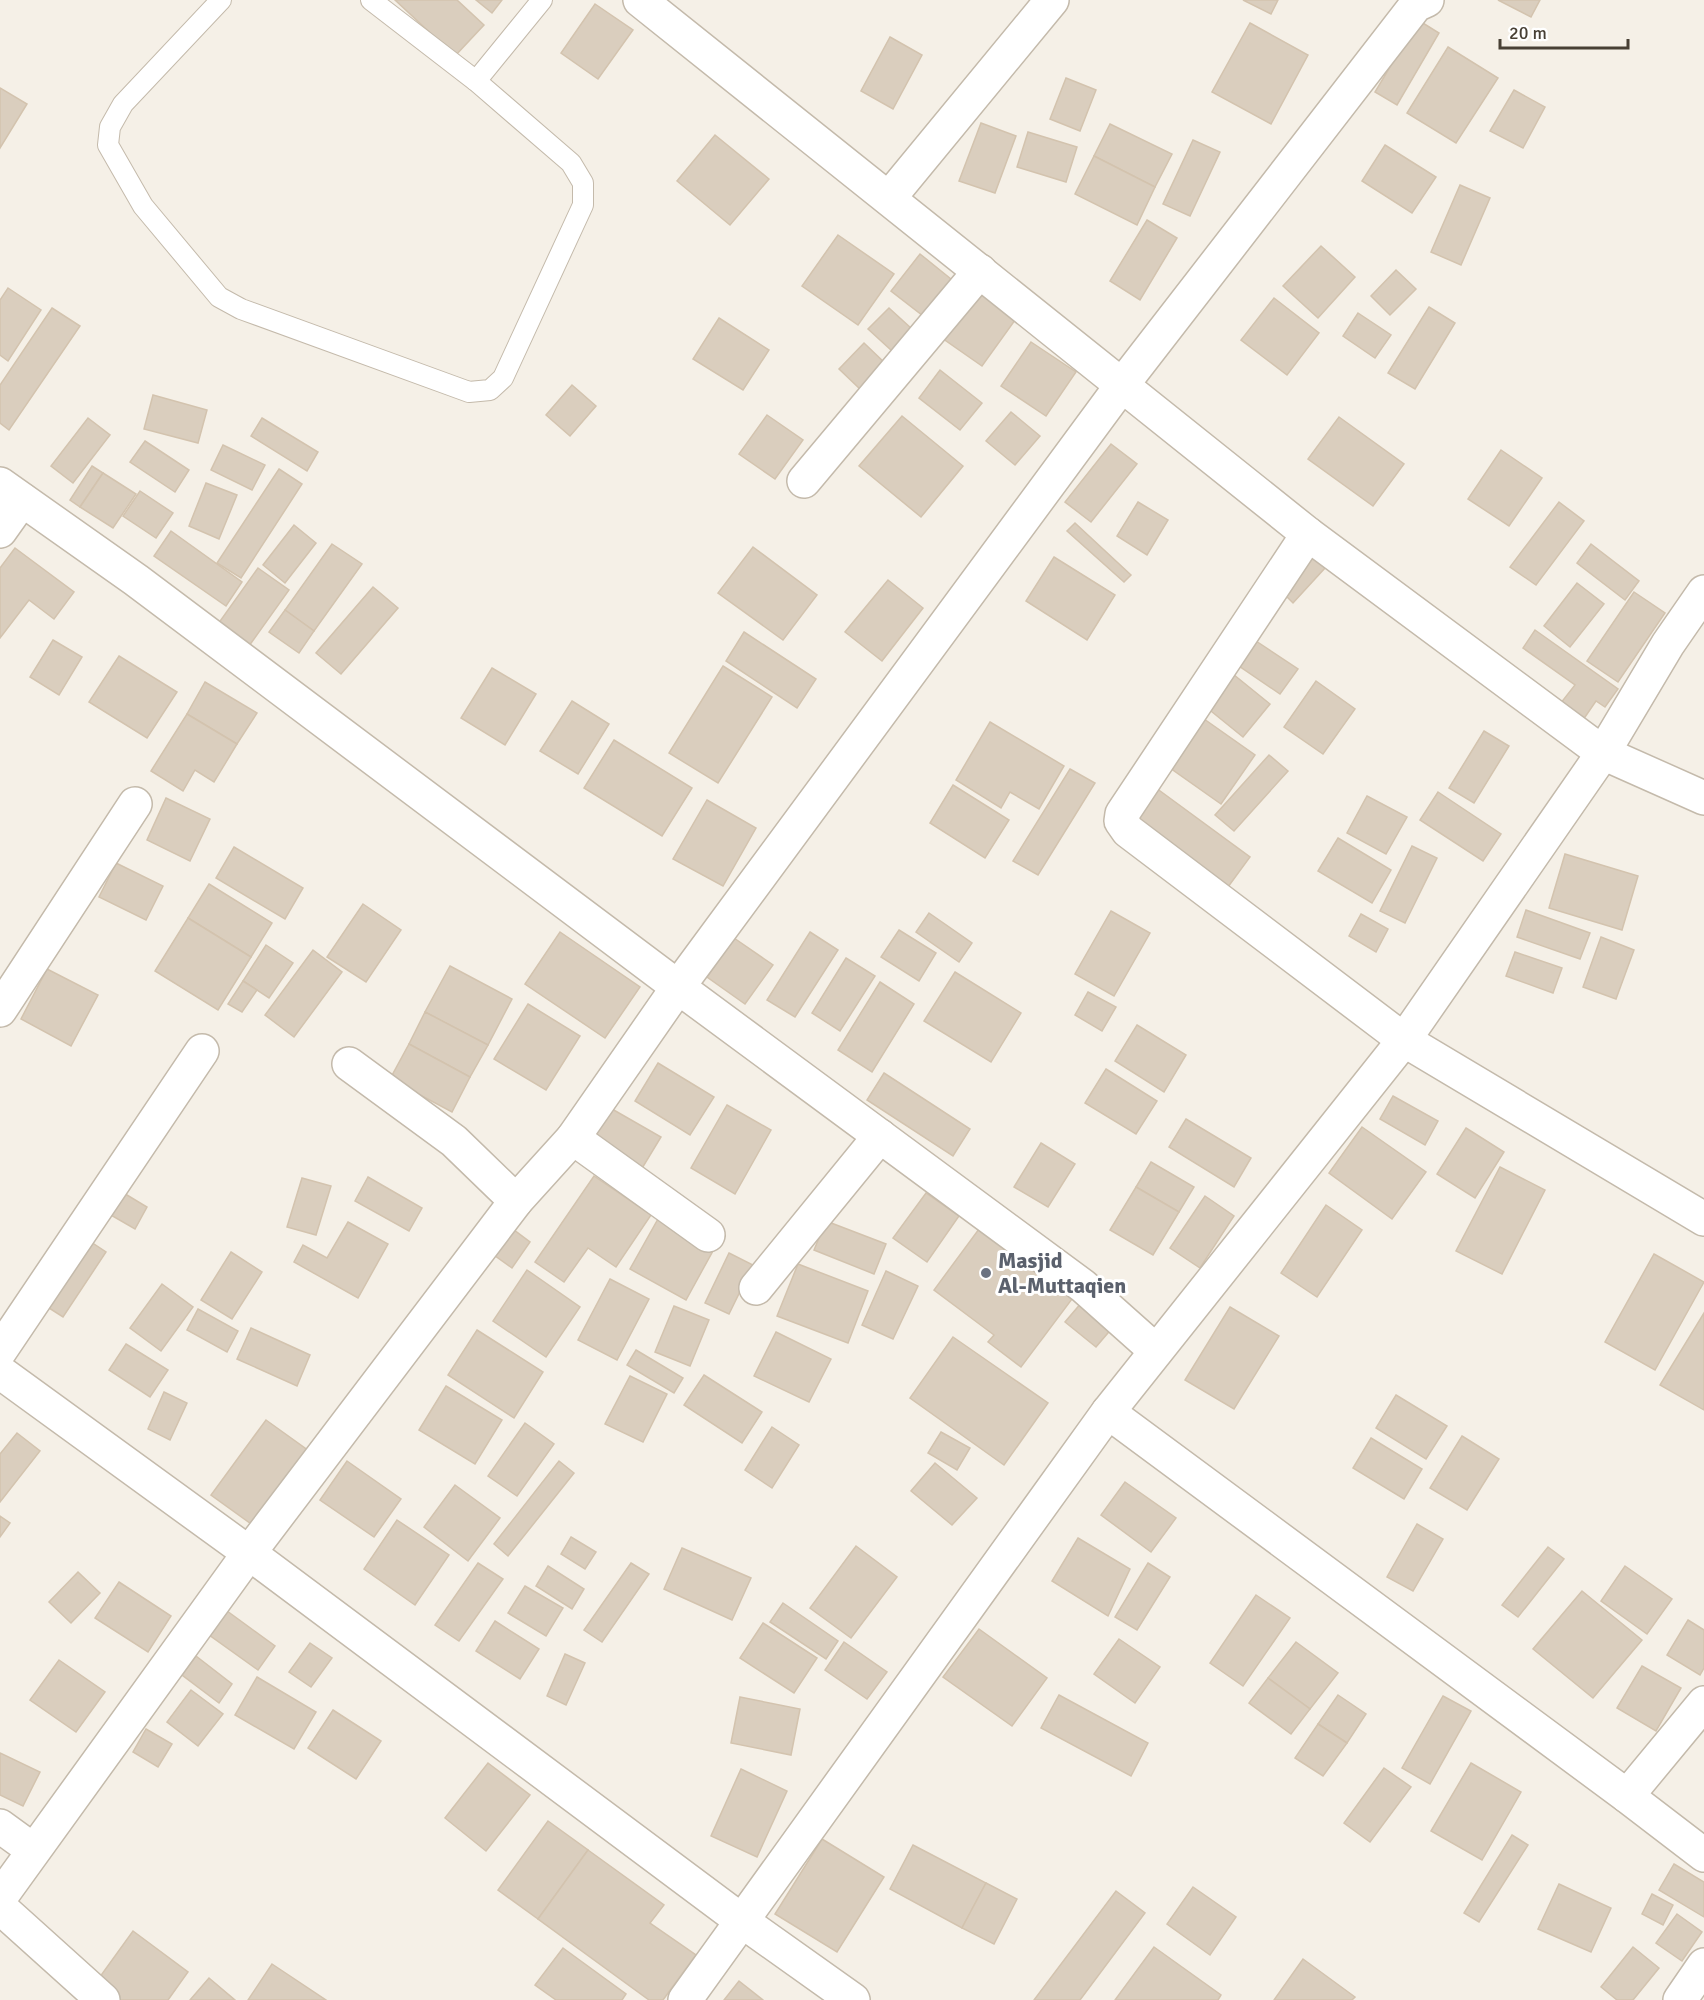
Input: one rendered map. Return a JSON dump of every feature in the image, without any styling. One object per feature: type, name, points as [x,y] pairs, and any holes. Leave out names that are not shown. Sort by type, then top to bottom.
[{"type":"street","points":[[640,0],[1308,534],[1603,753],[1704,798]]},
{"type":"street","points":[[889,198],[1052,0]]},
{"type":"street","points":[[103,2000],[2,1909],[2,1895],[249,1553],[516,1201],[573,1138],[678,987],[1122,385],[1416,6],[1427,0]]},
{"type":"street","points":[[804,481],[980,271]]},
{"type":"street","points":[[0,531],[11,492],[136,580],[678,987],[1083,1286],[1156,1351]]},
{"type":"street","points":[[1308,534],[1122,814],[1121,821],[1128,831],[1404,1040],[1704,1219]]},
{"type":"street","points":[[685,2000],[1108,1412],[1404,1040],[1603,753],[1668,644],[1704,592]]},
{"type":"street","points":[[0,1010],[135,804]]},
{"type":"street","points":[[0,1351],[202,1051]]},
{"type":"street","points":[[349,1064],[454,1141],[516,1201]]},
{"type":"street","points":[[756,1288],[880,1136]]},
{"type":"street","points":[[573,1138],[708,1235]]},
{"type":"street","points":[[0,1372],[249,1553],[742,1921],[853,2000]]},
{"type":"street","points":[[1108,1412],[1627,1796],[1704,1856]]},
{"type":"street","points":[[1627,1796],[1704,1703]]},
{"type":"street","points":[[0,1826],[33,1850]]},
{"type":"street","points":[[1680,2000],[1704,1965]]},
{"type":"lane","points":[[221,0],[123,104],[110,126],[108,145],[143,206],[219,297],[233,305],[469,392],[490,390],[503,378],[583,205],[583,183],[571,163],[476,81],[371,0]]},
{"type":"lane","points":[[476,81],[542,0]]},
{"type":"building","points":[[395,0],[457,0],[484,25],[455,56]]},
{"type":"building","points":[[476,0],[502,0],[492,13]]},
{"type":"building","points":[[1243,0],[1278,0],[1271,14]]},
{"type":"building","points":[[1498,0],[1540,0],[1531,17]]},
{"type":"building","points":[[595,4],[633,30],[598,79],[561,53]]},
{"type":"building","points":[[1418,20],[1439,33],[1397,105],[1375,92]]},
{"type":"building","points":[[1250,23],[1308,55],[1271,124],[1212,92]]},
{"type":"building","points":[[890,37],[922,55],[893,109],[861,91]]},
{"type":"building","points":[[1448,47],[1498,78],[1456,143],[1407,113]]},
{"type":"building","points":[[1066,78],[1096,90],[1080,131],[1050,119]]},
{"type":"building","points":[[0,88],[27,104],[0,148]]},
{"type":"building","points":[[1514,90],[1545,107],[1523,148],[1490,131]]},
{"type":"building","points":[[981,123],[1016,136],[995,193],[959,181]]},
{"type":"building","points":[[1110,124],[1172,154],[1155,187],[1094,156]]},
{"type":"building","points":[[1028,132],[1077,147],[1066,182],[1017,167]]},
{"type":"building","points":[[715,135],[769,179],[730,225],[677,181]]},
{"type":"building","points":[[1193,140],[1220,152],[1190,216],[1163,204]]},
{"type":"building","points":[[1385,145],[1436,177],[1412,213],[1362,181]]},
{"type":"building","points":[[1094,156],[1155,187],[1137,225],[1075,194]]},
{"type":"building","points":[[1460,185],[1490,198],[1461,265],[1431,252]]},
{"type":"building","points":[[1147,220],[1177,238],[1140,300],[1110,281]]},
{"type":"building","points":[[838,235],[894,274],[858,325],[802,286]]},
{"type":"building","points":[[1321,246],[1355,277],[1318,318],[1283,286]]},
{"type":"building","points":[[920,254],[956,283],[927,319],[891,291]]},
{"type":"building","points":[[1396,270],[1416,289],[1390,315],[1371,296]]},
{"type":"building","points":[[8,288],[41,310],[8,361],[0,355],[0,300]]},
{"type":"building","points":[[977,288],[1018,316],[982,366],[942,338]]},
{"type":"building","points":[[1274,298],[1319,333],[1287,375],[1241,340]]},
{"type":"building","points":[[1429,307],[1455,323],[1415,389],[1388,373]]},
{"type":"building","points":[[52,308],[80,326],[9,430],[0,423],[0,385]]},
{"type":"building","points":[[889,308],[912,329],[892,351],[868,329]]},
{"type":"building","points":[[1358,313],[1391,335],[1375,358],[1343,336]]},
{"type":"building","points":[[719,318],[769,350],[743,390],[693,359]]},
{"type":"building","points":[[1031,342],[1076,372],[1046,416],[1001,386]]},
{"type":"building","points":[[864,343],[887,365],[862,391],[839,369]]},
{"type":"building","points":[[940,370],[982,403],[960,430],[919,398]]},
{"type":"building","points":[[572,385],[596,406],[570,436],[546,415]]},
{"type":"building","points":[[153,395],[207,410],[198,443],[144,429]]},
{"type":"building","points":[[1011,412],[1040,436],[1015,465],[986,441]]},
{"type":"building","points":[[767,415],[803,440],[775,479],[739,454]]},
{"type":"building","points":[[902,416],[963,466],[921,517],[859,466]]},
{"type":"building","points":[[1339,417],[1404,464],[1373,506],[1308,459]]},
{"type":"building","points":[[88,418],[110,435],[73,483],[51,466]]},
{"type":"building","points":[[262,418],[318,452],[307,471],[251,436]]},
{"type":"building","points":[[145,441],[189,470],[175,492],[130,462]]},
{"type":"building","points":[[1111,444],[1137,464],[1091,522],[1065,502]]},
{"type":"building","points":[[223,445],[265,465],[252,490],[211,470]]},
{"type":"building","points":[[1501,450],[1542,478],[1509,526],[1468,499]]},
{"type":"building","points":[[92,466],[103,473],[80,507],[70,500]]},
{"type":"building","points":[[279,469],[302,484],[241,578],[217,563]]},
{"type":"building","points":[[103,473],[136,494],[113,528],[80,507]]},
{"type":"building","points":[[206,483],[237,495],[219,539],[189,526]]},
{"type":"building","points":[[140,491],[173,513],[156,538],[123,516]]},
{"type":"building","points":[[1138,502],[1168,520],[1147,555],[1117,536]]},
{"type":"building","points":[[1559,502],[1584,521],[1536,585],[1510,567]]},
{"type":"building","points":[[1075,523],[1131,575],[1124,582],[1067,531]]},
{"type":"building","points":[[294,525],[316,543],[285,583],[263,565]]},
{"type":"building","points":[[171,531],[242,582],[226,606],[154,556]]},
{"type":"building","points":[[332,544],[362,564],[314,631],[285,610]]},
{"type":"building","points":[[1591,544],[1639,581],[1625,600],[1577,563]]},
{"type":"building","points":[[753,547],[817,595],[783,640],[718,593]]},
{"type":"building","points":[[15,548],[74,592],[54,619],[29,600],[0,638],[0,568]]},
{"type":"building","points":[[1309,554],[1325,568],[1293,603],[1278,588]]},
{"type":"building","points":[[1054,557],[1115,595],[1087,640],[1026,601]]},
{"type":"building","points":[[258,568],[289,590],[249,646],[218,624]]},
{"type":"building","points":[[888,580],[923,608],[882,661],[845,632]]},
{"type":"building","points":[[1577,583],[1604,604],[1570,647],[1544,626]]},
{"type":"building","points":[[373,587],[398,608],[341,674],[316,653]]},
{"type":"building","points":[[1634,592],[1665,613],[1618,682],[1587,661]]},
{"type":"building","points":[[285,610],[314,631],[299,653],[269,632]]},
{"type":"building","points":[[1535,630],[1618,689],[1605,707],[1596,701],[1583,720],[1560,704],[1575,685],[1523,648]]},
{"type":"building","points":[[744,632],[816,679],[797,708],[726,661]]},
{"type":"building","points":[[1253,639],[1298,669],[1280,694],[1236,664]]},
{"type":"building","points":[[53,640],[82,657],[59,695],[30,677]]},
{"type":"building","points":[[119,656],[177,692],[147,738],[89,702]]},
{"type":"building","points":[[723,666],[772,697],[718,783],[669,753]]},
{"type":"building","points":[[492,668],[536,694],[505,745],[461,718]]},
{"type":"building","points":[[1228,670],[1270,704],[1243,737],[1201,703]]},
{"type":"building","points":[[1316,681],[1355,709],[1323,754],[1284,727]]},
{"type":"building","points":[[205,682],[257,713],[237,744],[187,714]]},
{"type":"building","points":[[572,701],[609,724],[578,774],[540,751]]},
{"type":"building","points":[[187,714],[237,744],[214,782],[195,770],[183,791],[151,771]]},
{"type":"building","points":[[1197,714],[1255,755],[1221,804],[1163,763]]},
{"type":"building","points":[[990,722],[1064,766],[1039,809],[1010,792],[1001,808],[956,780]]},
{"type":"building","points":[[1484,731],[1509,746],[1474,803],[1449,788]]},
{"type":"building","points":[[614,740],[692,788],[662,836],[584,788]]},
{"type":"building","points":[[1269,755],[1288,771],[1234,831],[1215,815]]},
{"type":"building","points":[[1070,769],[1095,783],[1038,875],[1013,861]]},
{"type":"building","points":[[953,785],[1009,820],[985,858],[930,823]]},
{"type":"building","points":[[1152,785],[1250,857],[1228,887],[1129,816]]},
{"type":"building","points":[[1438,792],[1501,834],[1483,861],[1420,820]]},
{"type":"building","points":[[1367,796],[1407,817],[1386,854],[1347,833]]},
{"type":"building","points":[[166,798],[210,819],[190,861],[147,840]]},
{"type":"building","points":[[707,800],[756,828],[723,886],[673,859]]},
{"type":"building","points":[[1338,838],[1391,870],[1372,903],[1318,871]]},
{"type":"building","points":[[1412,846],[1437,858],[1405,923],[1380,911]]},
{"type":"building","points":[[234,847],[303,888],[285,919],[216,878]]},
{"type":"building","points":[[1565,854],[1638,876],[1622,930],[1549,908]]},
{"type":"building","points":[[116,863],[163,886],[146,920],[99,897]]},
{"type":"building","points":[[209,884],[272,923],[251,957],[188,918]]},
{"type":"building","points":[[363,904],[401,930],[366,982],[327,957]]},
{"type":"building","points":[[1526,910],[1590,933],[1580,959],[1517,937]]},
{"type":"building","points":[[1111,911],[1150,933],[1114,996],[1075,974]]},
{"type":"building","points":[[929,913],[972,943],[959,962],[916,932]]},
{"type":"building","points":[[1361,914],[1388,929],[1376,952],[1349,936]]},
{"type":"building","points":[[188,918],[251,957],[218,1010],[155,971]]},
{"type":"building","points":[[899,930],[936,953],[919,981],[881,957]]},
{"type":"building","points":[[560,932],[640,987],[605,1038],[525,984]]},
{"type":"building","points":[[810,932],[838,950],[795,1017],[767,1000]]},
{"type":"building","points":[[1601,937],[1634,950],[1616,999],[1583,987]]},
{"type":"building","points":[[734,938],[773,965],[745,1004],[707,977]]},
{"type":"building","points":[[266,945],[293,963],[269,998],[243,981]]},
{"type":"building","points":[[313,950],[342,972],[294,1037],[265,1015]]},
{"type":"building","points":[[1515,952],[1562,968],[1553,993],[1506,976]]},
{"type":"building","points":[[846,958],[875,976],[840,1031],[812,1013]]},
{"type":"building","points":[[450,966],[512,999],[488,1045],[425,1012]]},
{"type":"building","points":[[47,969],[98,995],[71,1046],[21,1019]]},
{"type":"building","points":[[955,972],[1021,1013],[991,1062],[924,1021]]},
{"type":"building","points":[[243,981],[257,990],[242,1012],[228,1004]]},
{"type":"building","points":[[880,982],[914,1004],[872,1072],[838,1050]]},
{"type":"building","points":[[1088,992],[1116,1007],[1102,1031],[1075,1015]]},
{"type":"building","points":[[528,1004],[580,1036],[546,1090],[494,1059]]},
{"type":"building","points":[[425,1012],[488,1045],[470,1077],[409,1044]]},
{"type":"building","points":[[1137,1025],[1186,1055],[1164,1092],[1115,1061]]},
{"type":"building","points":[[409,1044],[470,1077],[452,1112],[390,1079]]},
{"type":"building","points":[[658,1063],[714,1097],[690,1135],[635,1101]]},
{"type":"building","points":[[1106,1069],[1157,1101],[1136,1134],[1085,1103]]},
{"type":"building","points":[[884,1073],[970,1129],[953,1156],[867,1100]]},
{"type":"building","points":[[1393,1096],[1438,1121],[1425,1145],[1380,1119]]},
{"type":"building","points":[[605,1105],[661,1137],[641,1170],[586,1138]]},
{"type":"building","points":[[727,1105],[771,1130],[735,1194],[691,1168]]},
{"type":"building","points":[[1186,1119],[1251,1158],[1234,1187],[1169,1147]]},
{"type":"building","points":[[1362,1127],[1426,1172],[1392,1219],[1329,1173]]},
{"type":"building","points":[[1466,1128],[1504,1152],[1475,1198],[1437,1174]]},
{"type":"building","points":[[1041,1143],[1075,1164],[1048,1207],[1014,1187]]},
{"type":"building","points":[[1151,1162],[1194,1187],[1179,1212],[1136,1187]]},
{"type":"building","points":[[1500,1167],[1545,1190],[1502,1274],[1456,1251]]},
{"type":"building","points":[[594,1176],[651,1215],[616,1267],[588,1248],[564,1282],[535,1262]]},
{"type":"building","points":[[368,1177],[422,1208],[409,1231],[355,1201]]},
{"type":"building","points":[[302,1178],[331,1186],[316,1235],[287,1227]]},
{"type":"building","points":[[1136,1187],[1179,1212],[1153,1255],[1110,1230]]},
{"type":"building","points":[[122,1192],[147,1207],[135,1229],[109,1214]]},
{"type":"building","points":[[926,1193],[959,1216],[927,1262],[893,1238]]},
{"type":"building","points":[[1205,1196],[1234,1216],[1200,1268],[1170,1248]]},
{"type":"building","points":[[1326,1205],[1362,1230],[1317,1297],[1281,1273]]},
{"type":"building","points":[[658,1219],[714,1249],[686,1300],[630,1269]]},
{"type":"building","points":[[826,1221],[886,1244],[874,1274],[814,1250]]},
{"type":"building","points":[[348,1222],[388,1244],[358,1298],[294,1262],[303,1245],[327,1258]]},
{"type":"building","points":[[506,1224],[530,1242],[512,1268],[487,1250]]},
{"type":"building","points":[[979,1229],[1072,1299],[1021,1367],[988,1342],[994,1335],[934,1290]]},
{"type":"building","points":[[82,1236],[106,1252],[63,1317],[38,1301]]},
{"type":"building","points":[[231,1252],[262,1272],[232,1319],[201,1300]]},
{"type":"building","points":[[729,1253],[753,1265],[729,1314],[705,1303]]},
{"type":"building","points":[[1654,1254],[1704,1282],[1655,1370],[1605,1342]]},
{"type":"building","points":[[798,1264],[868,1291],[848,1343],[777,1316]]},
{"type":"building","points":[[527,1270],[580,1307],[546,1357],[493,1321]]},
{"type":"building","points":[[886,1271],[918,1286],[893,1339],[862,1325]]},
{"type":"building","points":[[610,1279],[649,1299],[617,1360],[578,1340]]},
{"type":"building","points":[[162,1284],[193,1307],[161,1351],[130,1328]]},
{"type":"building","points":[[1082,1302],[1113,1327],[1096,1347],[1065,1322]]},
{"type":"building","points":[[674,1306],[709,1320],[690,1366],[655,1352]]},
{"type":"building","points":[[1230,1307],[1279,1336],[1234,1409],[1185,1380]]},
{"type":"building","points":[[198,1309],[238,1331],[227,1352],[187,1330]]},
{"type":"building","points":[[1704,1313],[1704,1410],[1660,1385]]},
{"type":"building","points":[[251,1328],[310,1355],[297,1386],[237,1359]]},
{"type":"building","points":[[477,1330],[543,1372],[514,1418],[448,1375]]},
{"type":"building","points":[[776,1332],[831,1359],[809,1402],[754,1376]]},
{"type":"building","points":[[953,1337],[1048,1403],[1004,1465],[910,1398]]},
{"type":"building","points":[[126,1344],[168,1370],[150,1397],[109,1370]]},
{"type":"building","points":[[636,1350],[683,1378],[674,1393],[627,1365]]},
{"type":"building","points":[[704,1375],[762,1412],[742,1443],[684,1405]]},
{"type":"building","points":[[630,1376],[667,1394],[643,1442],[605,1424]]},
{"type":"building","points":[[446,1386],[502,1420],[475,1464],[419,1430]]},
{"type":"building","points":[[164,1392],[187,1403],[170,1440],[148,1429]]},
{"type":"building","points":[[1396,1395],[1447,1426],[1426,1459],[1376,1428]]},
{"type":"building","points":[[266,1420],[309,1451],[254,1526],[211,1495]]},
{"type":"building","points":[[525,1423],[554,1444],[517,1496],[488,1476]]},
{"type":"building","points":[[772,1427],[799,1445],[772,1488],[745,1470]]},
{"type":"building","points":[[941,1432],[970,1448],[957,1470],[928,1453]]},
{"type":"building","points":[[17,1433],[40,1451],[0,1502],[0,1454]]},
{"type":"building","points":[[1462,1436],[1499,1459],[1467,1510],[1430,1488]]},
{"type":"building","points":[[1371,1438],[1422,1469],[1404,1499],[1353,1468]]},
{"type":"building","points":[[347,1461],[401,1499],[374,1537],[320,1500]]},
{"type":"building","points":[[559,1461],[574,1473],[508,1556],[494,1544]]},
{"type":"building","points":[[935,1463],[977,1498],[952,1525],[911,1491]]},
{"type":"building","points":[[1125,1482],[1176,1518],[1151,1552],[1101,1515]]},
{"type":"building","points":[[455,1485],[500,1518],[468,1561],[424,1527]]},
{"type":"building","points":[[0,1516],[10,1523],[0,1537]]},
{"type":"building","points":[[397,1520],[449,1555],[415,1605],[364,1569]]},
{"type":"building","points":[[1417,1524],[1443,1539],[1413,1591],[1387,1577]]},
{"type":"building","points":[[571,1537],[596,1552],[585,1569],[561,1554]]},
{"type":"building","points":[[1078,1538],[1130,1569],[1108,1616],[1052,1581]]},
{"type":"building","points":[[856,1546],[897,1577],[851,1638],[810,1608]]},
{"type":"building","points":[[1548,1547],[1564,1559],[1518,1617],[1502,1605]]},
{"type":"building","points":[[682,1548],[751,1578],[732,1620],[664,1589]]},
{"type":"building","points":[[478,1563],[503,1579],[459,1641],[435,1625]]},
{"type":"building","points":[[631,1563],[649,1574],[602,1642],[584,1630]]},
{"type":"building","points":[[1148,1563],[1170,1577],[1137,1630],[1115,1617]]},
{"type":"building","points":[[548,1566],[584,1589],[572,1609],[536,1586]]},
{"type":"building","points":[[1625,1566],[1672,1599],[1647,1634],[1601,1601]]},
{"type":"building","points":[[78,1572],[100,1593],[71,1623],[49,1602]]},
{"type":"building","points":[[119,1582],[171,1616],[148,1652],[95,1618]]},
{"type":"building","points":[[525,1586],[563,1608],[546,1636],[508,1613]]},
{"type":"building","points":[[1582,1591],[1642,1640],[1593,1698],[1533,1649]]},
{"type":"building","points":[[1256,1595],[1290,1618],[1243,1686],[1210,1663]]},
{"type":"building","points":[[783,1603],[838,1641],[826,1659],[770,1622]]},
{"type":"building","points":[[223,1608],[275,1646],[258,1670],[205,1632]]},
{"type":"building","points":[[1688,1620],[1704,1630],[1704,1668],[1700,1675],[1667,1655]]},
{"type":"building","points":[[495,1621],[539,1649],[520,1679],[476,1651]]},
{"type":"building","points":[[763,1623],[817,1658],[794,1693],[740,1658]]},
{"type":"building","points":[[979,1629],[1047,1678],[1012,1726],[943,1677]]},
{"type":"building","points":[[1119,1639],[1160,1667],[1135,1703],[1094,1674]]},
{"type":"building","points":[[844,1642],[887,1672],[867,1699],[825,1670]]},
{"type":"building","points":[[1296,1642],[1338,1673],[1310,1709],[1268,1678]]},
{"type":"building","points":[[310,1643],[332,1658],[311,1687],[289,1672]]},
{"type":"building","points":[[565,1654],[585,1663],[566,1705],[547,1696]]},
{"type":"building","points":[[196,1656],[232,1684],[219,1703],[182,1675]]},
{"type":"building","points":[[59,1660],[105,1692],[76,1732],[30,1700]]},
{"type":"building","points":[[1642,1666],[1681,1688],[1656,1731],[1617,1708]]},
{"type":"building","points":[[257,1677],[316,1712],[294,1749],[235,1715]]},
{"type":"building","points":[[1268,1678],[1310,1709],[1291,1734],[1249,1703]]},
{"type":"building","points":[[191,1690],[223,1714],[198,1746],[167,1722]]},
{"type":"building","points":[[1059,1695],[1148,1743],[1131,1776],[1041,1728]]},
{"type":"building","points":[[1338,1695],[1366,1714],[1347,1743],[1318,1724]]},
{"type":"building","points":[[1443,1696],[1471,1711],[1430,1784],[1402,1768]]},
{"type":"building","points":[[740,1697],[800,1709],[791,1755],[731,1743]]},
{"type":"building","points":[[333,1710],[381,1741],[356,1779],[308,1748]]},
{"type":"building","points":[[1318,1724],[1347,1743],[1323,1776],[1295,1758]]},
{"type":"building","points":[[146,1729],[172,1744],[158,1767],[133,1752]]},
{"type":"building","points":[[0,1753],[40,1772],[23,1806],[0,1795]]},
{"type":"building","points":[[488,1763],[530,1795],[486,1851],[445,1818]]},
{"type":"building","points":[[1471,1763],[1521,1792],[1482,1860],[1431,1831]]},
{"type":"building","points":[[1384,1768],[1411,1787],[1370,1842],[1344,1823]]},
{"type":"building","points":[[741,1769],[787,1791],[757,1857],[711,1836]]},
{"type":"building","points":[[548,1821],[588,1850],[538,1919],[498,1890]]},
{"type":"building","points":[[1512,1835],[1528,1845],[1479,1922],[1464,1913]]},
{"type":"building","points":[[822,1839],[884,1877],[837,1952],[775,1914]]},
{"type":"building","points":[[913,1845],[986,1883],[962,1928],[890,1889]]},
{"type":"building","points":[[588,1850],[664,1905],[650,1923],[696,1955],[663,2000],[649,2000],[538,1919]]},
{"type":"building","points":[[1674,1864],[1704,1882],[1704,1917],[1659,1890]]},
{"type":"building","points":[[986,1883],[1017,1899],[994,1944],[962,1928]]},
{"type":"building","points":[[1559,1884],[1611,1908],[1591,1952],[1538,1929]]},
{"type":"building","points":[[1193,1887],[1236,1917],[1210,1955],[1167,1924]]},
{"type":"building","points":[[1116,1891],[1145,1913],[1080,2000],[1034,2000]]},
{"type":"building","points":[[1652,1894],[1673,1905],[1663,1925],[1642,1914]]},
{"type":"building","points":[[1677,1914],[1702,1932],[1682,1961],[1656,1943]]},
{"type":"building","points":[[133,1931],[188,1972],[168,2000],[114,2000],[94,1985]]},
{"type":"building","points":[[1154,1947],[1221,1995],[1218,2000],[1115,2000]]},
{"type":"building","points":[[1633,1947],[1659,1968],[1633,2000],[1617,2000],[1601,1987]]},
{"type":"building","points":[[563,1948],[626,1994],[622,2000],[556,2000],[535,1985]]},
{"type":"building","points":[[1303,1959],[1355,1997],[1352,2000],[1274,2000]]},
{"type":"building","points":[[272,1964],[326,2000],[248,2000]]},
{"type":"building","points":[[209,1978],[235,2000],[190,2000]]},
{"type":"building","points":[[739,1981],[763,2000],[724,2000]]},
{"type":"place","name":"Masjid Al-Muttaqien","points":[[986,1273]]}]
